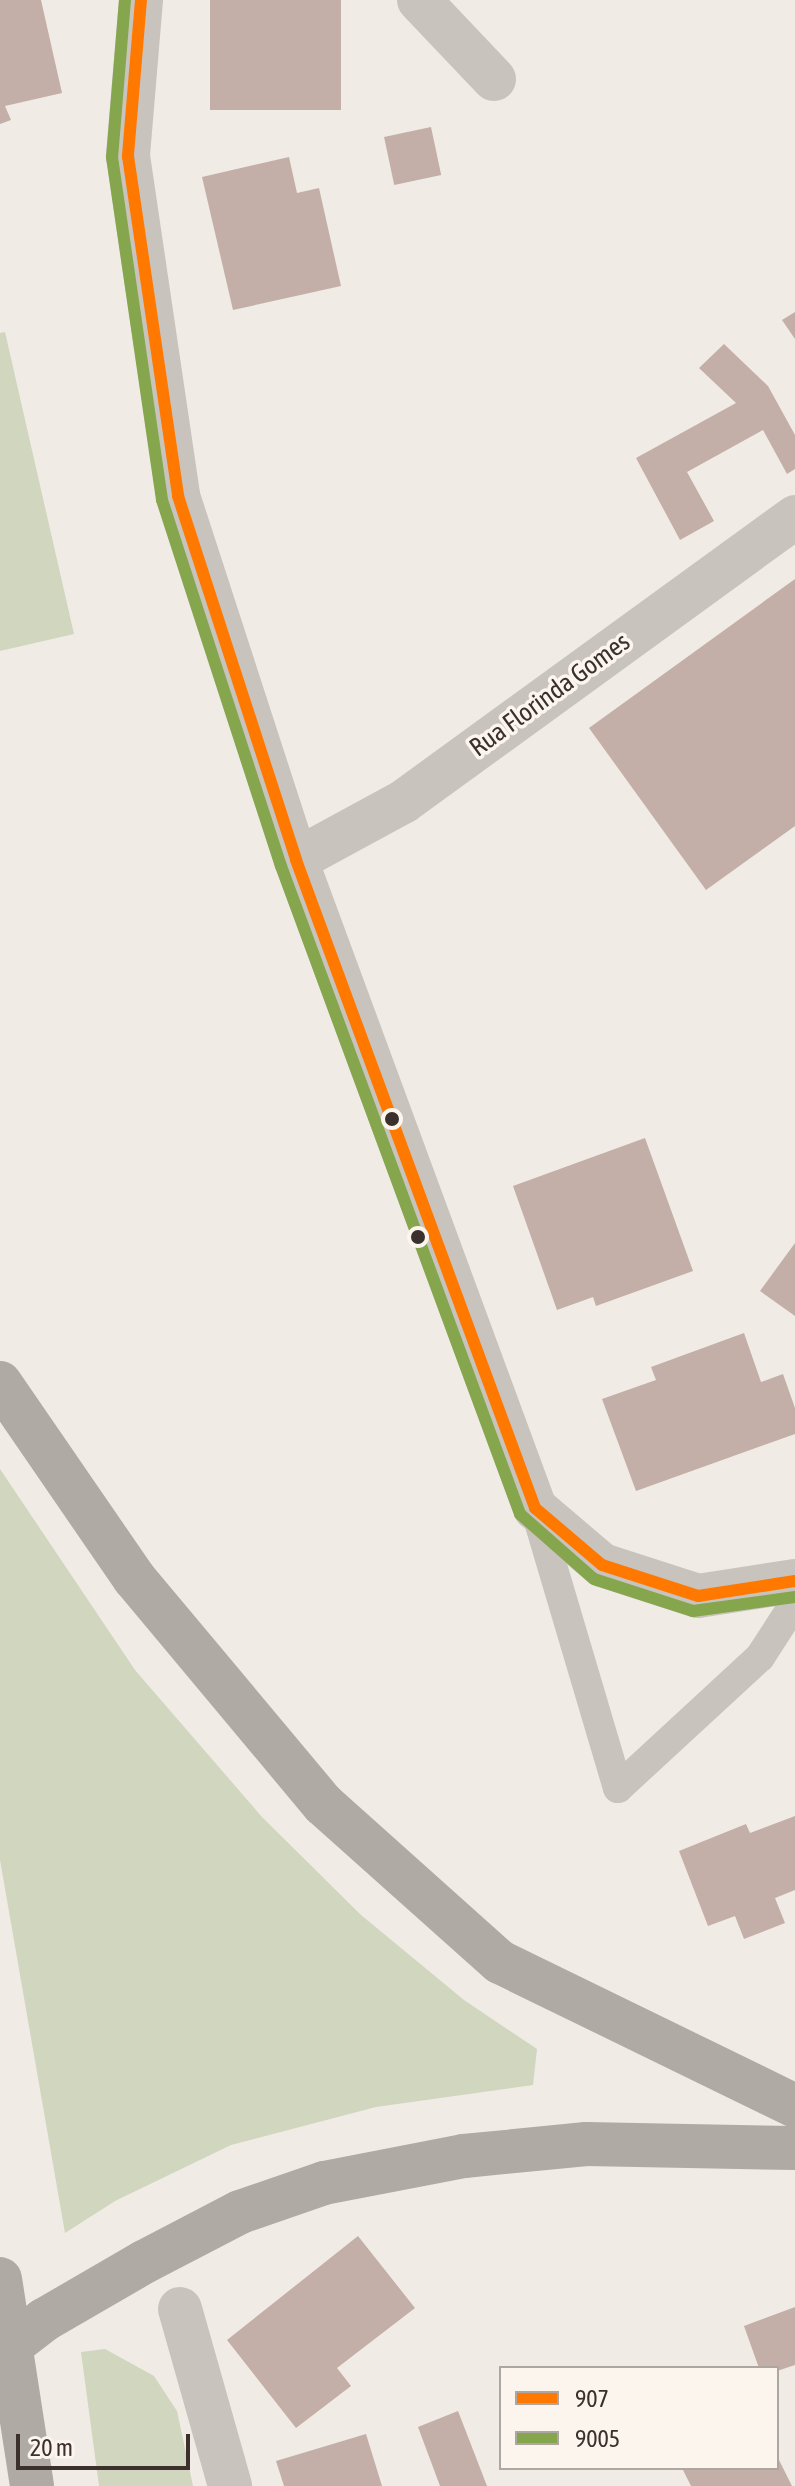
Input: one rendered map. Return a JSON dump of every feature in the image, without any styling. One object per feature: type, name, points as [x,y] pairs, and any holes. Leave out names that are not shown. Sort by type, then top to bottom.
[{"type":"highway","points":[[0,1383],[134,1578],[323,1804],[500,1962],[795,2106]]},
{"type":"highway","points":[[0,2354],[44,2320],[144,2262],[240,2212],[324,2183],[464,2156],[586,2144],[795,2148]]},
{"type":"highway","points":[[0,2279],[32,2486]]},
{"type":"street","points":[[141,0],[128,156],[178,496],[296,860],[535,1508],[602,1565],[698,1596],[795,1581]]},
{"type":"street","points":[[419,0],[494,79]]},
{"type":"street","name":"Rua Florinda Gomes","points":[[296,860],[403,802],[795,517]]},
{"type":"street","points":[[180,2309],[230,2486]]},
{"type":"lane","points":[[535,1508],[618,1788],[760,1657],[795,1603]]},
{"type":"green space","points":[[5,332],[74,634],[0,651],[0,333]]},
{"type":"green space","points":[[0,1469],[135,1670],[262,1817],[361,1915],[464,2000],[537,2049],[533,2085],[376,2107],[231,2145],[115,2201],[65,2233],[0,1860]]},
{"type":"green space","points":[[105,2349],[154,2376],[177,2411],[193,2486],[99,2486],[81,2352]]},
{"type":"building","points":[[0,0],[41,0],[62,93],[5,106],[11,120],[0,124]]},
{"type":"building","points":[[210,0],[341,0],[341,110],[210,110]]},
{"type":"building","points":[[431,127],[441,175],[394,185],[384,137]]},
{"type":"building","points":[[289,157],[297,193],[319,188],[341,286],[233,310],[202,177]]},
{"type":"building","points":[[795,312],[795,339],[782,320]]},
{"type":"building","points":[[724,344],[768,386],[795,435],[795,469],[787,474],[763,430],[687,472],[714,521],[680,540],[636,458],[736,403],[699,368]]},
{"type":"building","points":[[795,579],[795,826],[706,890],[589,728]]},
{"type":"building","points":[[645,1138],[693,1271],[596,1306],[593,1297],[557,1310],[513,1186]]},
{"type":"building","points":[[795,1243],[795,1316],[760,1291]]},
{"type":"building","points":[[744,1333],[761,1382],[783,1374],[795,1408],[795,1434],[636,1491],[602,1399],[656,1380],[651,1367]]},
{"type":"building","points":[[795,1816],[795,1890],[775,1898],[785,1923],[744,1939],[735,1916],[708,1926],[679,1851],[746,1824],[750,1833]]},
{"type":"building","points":[[358,2236],[415,2308],[337,2368],[351,2386],[296,2428],[227,2340]]},
{"type":"building","points":[[795,2307],[795,2365],[779,2370],[779,2366],[758,2366],[744,2326]]},
{"type":"building","points":[[458,2411],[487,2486],[440,2486],[418,2427]]},
{"type":"building","points":[[366,2434],[382,2486],[284,2486],[276,2461]]},
{"type":"building","points":[[779,2460],[792,2486],[691,2486],[683,2470],[779,2470]]},
{"type":"transit line","name":"9005","points":[[125,0],[112,157],[162,500],[281,866],[520,1514],[594,1579],[693,1611],[795,1597]]},
{"type":"transit line","name":"907","points":[[141,0],[128,156],[178,496],[296,860],[535,1508],[602,1565],[698,1596],[795,1581]]}]
